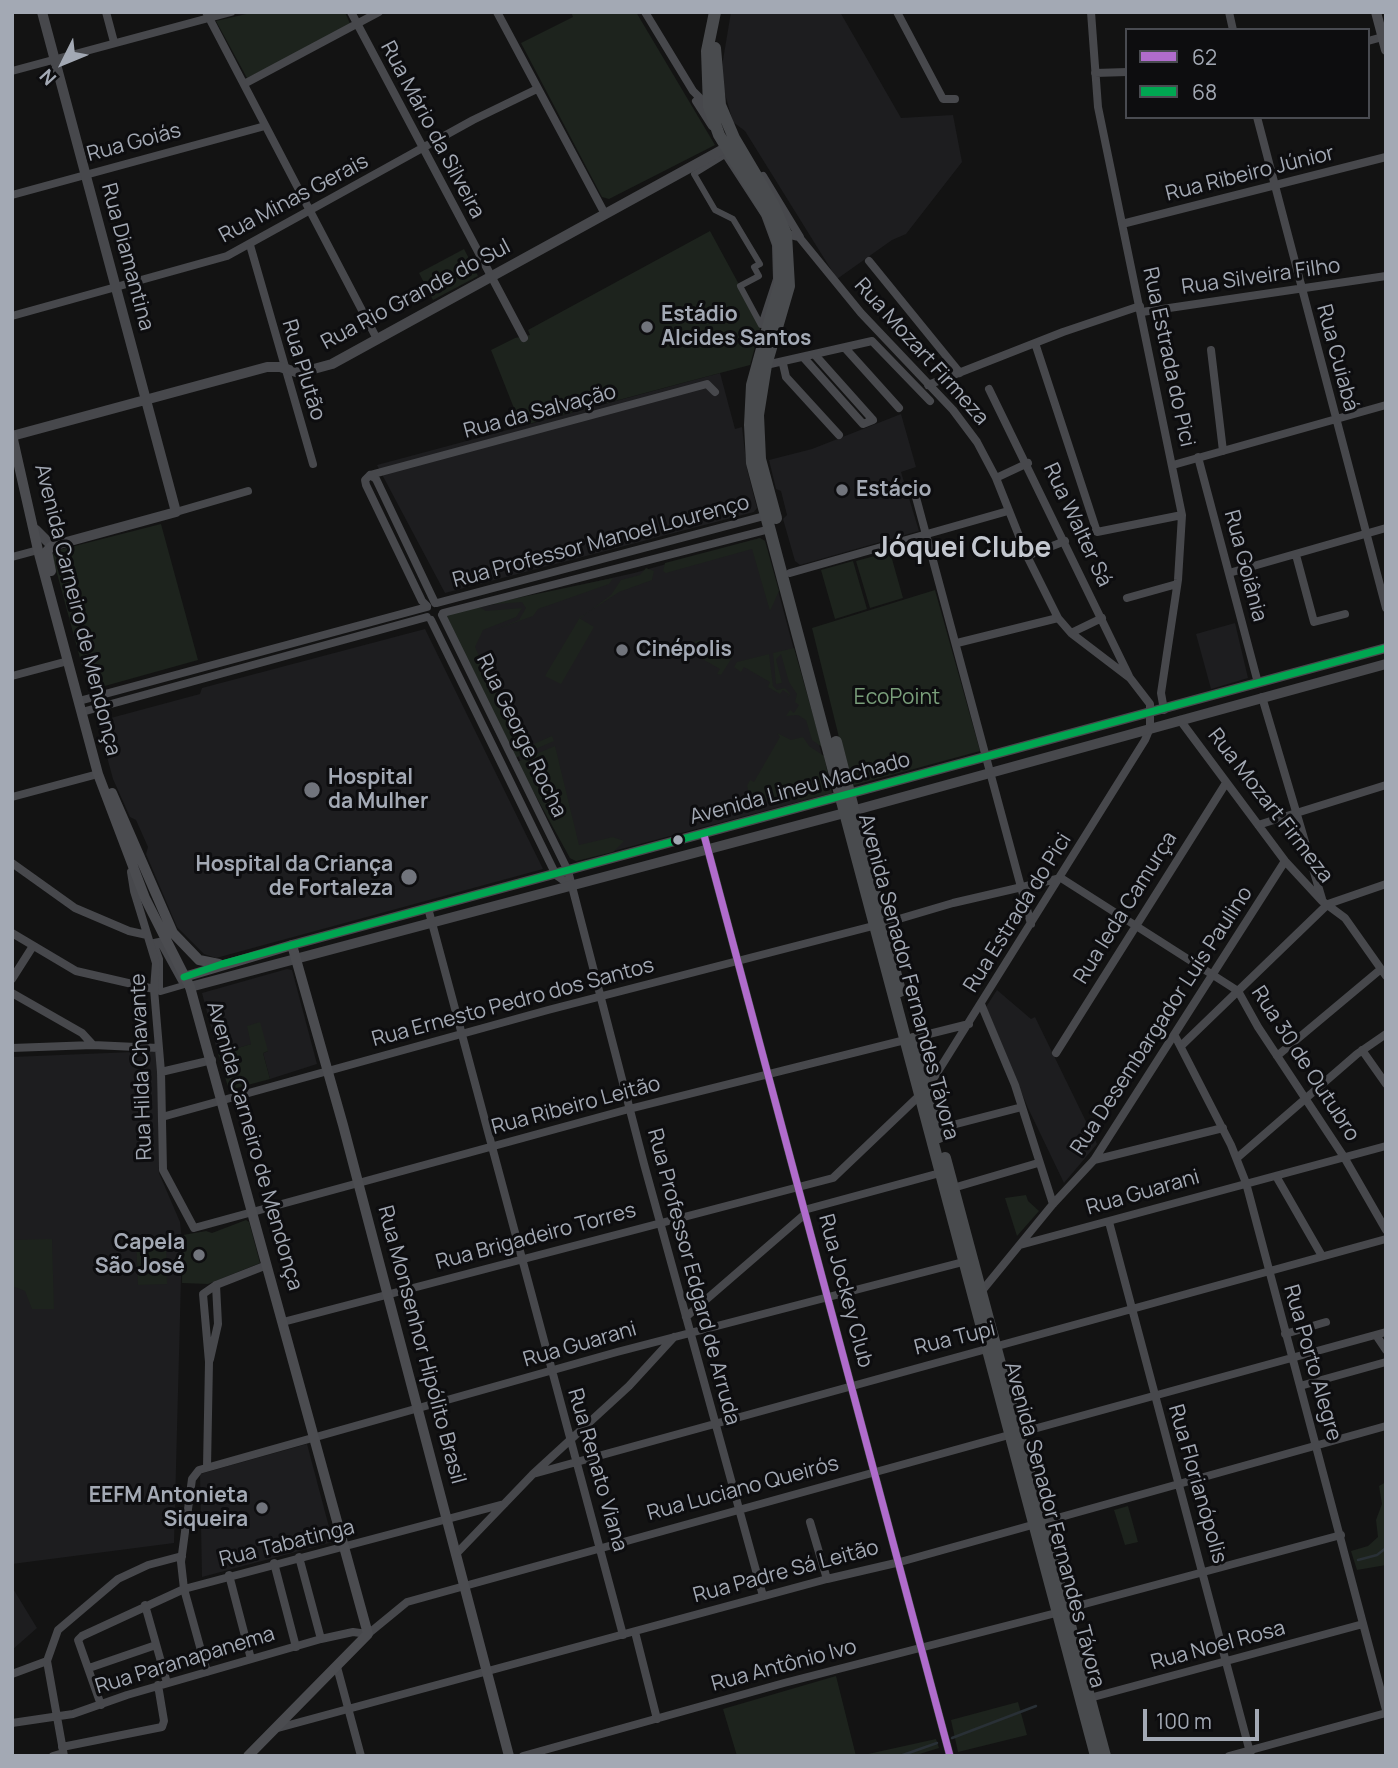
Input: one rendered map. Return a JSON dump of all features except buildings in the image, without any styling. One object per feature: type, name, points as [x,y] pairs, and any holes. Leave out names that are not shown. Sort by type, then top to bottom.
[{"type":"main road","name":"Avenida Senador Fernandes Távora","points":[[715,12],[706,51],[709,107],[719,135],[731,144],[774,204],[786,234],[789,286],[766,365],[758,415],[770,519],[790,573],[847,797],[848,812],[923,1093],[963,1262],[992,1348]]},
{"type":"main road","name":"Avenida Senador Fernandes Távora","points":[[724,12],[715,49],[715,79],[720,105],[731,144],[769,217],[779,245],[779,283],[752,385],[752,463],[847,797]]},
{"type":"main road","points":[[1376,12],[1386,50]]},
{"type":"main road","name":"Avenida Carneiro de Mendonça","points":[[12,436],[36,530],[38,550],[68,661],[111,790],[173,933],[199,960],[222,964]]},
{"type":"main road","name":"Avenida Carneiro de Mendonça","points":[[52,546],[47,551],[48,559],[98,774],[160,933],[187,982],[212,1060],[368,1634]]},
{"type":"main road","name":"Avenida Lineu Machado","points":[[187,982],[222,964],[292,945]]},
{"type":"main road","name":"Rua Monsenhor Hipólito Brasil","points":[[292,945],[419,1409],[509,1756]]},
{"type":"main road","name":"Avenida Senador Fernandes Távora","points":[[923,1093],[937,1129],[981,1292],[992,1348],[1085,1699],[1105,1756]]},
{"type":"main road","name":"Rua Padre Sá Leitão","points":[[248,1756],[368,1634]]},
{"type":"main road","name":"Avenida Senador Fernandes Távora","points":[[1085,1699],[1096,1756]]},
{"type":"street","name":"Rua Diamantina","points":[[42,12],[176,512]]},
{"type":"street","points":[[106,12],[114,42]]},
{"type":"street","points":[[12,71],[207,14],[231,12]]},
{"type":"street","name":"Rua Mário da Silveira","points":[[351,12],[422,151],[524,338]]},
{"type":"street","points":[[244,84],[379,12]]},
{"type":"street","points":[[497,12],[605,214]]},
{"type":"street","points":[[645,12],[719,135]]},
{"type":"street","points":[[897,12],[943,99],[955,99]]},
{"type":"street","name":"Rua Estrada do Pici","points":[[1091,12],[1098,107],[1182,515],[1177,584],[1161,693],[1164,710]]},
{"type":"street","points":[[207,14],[377,339]]},
{"type":"street","points":[[1095,73],[1125,72]]},
{"type":"street","points":[[688,83],[701,102],[709,107]]},
{"type":"street","name":"Rua Minas Gerais","points":[[12,316],[227,256],[422,151],[473,120],[537,89]]},
{"type":"street","name":"Rua Cuiabá","points":[[1258,119],[1386,608]]},
{"type":"street","name":"Rua Goiás","points":[[12,195],[265,126]]},
{"type":"street","name":"Rua Mozart Firmeza","points":[[731,144],[750,154],[805,245]]},
{"type":"street","name":"Rua Rio Grande do Sul","points":[[12,436],[267,367],[285,368],[296,373],[313,371],[377,339],[731,144]]},
{"type":"street","points":[[729,155],[772,232],[776,262],[771,300],[761,324],[740,286],[759,276],[754,267],[760,264],[733,219],[715,210],[694,171],[729,155]]},
{"type":"street","name":"Rua Ribeiro Júnior","points":[[1122,224],[1386,157]]},
{"type":"street","name":"Rua Mozart Firmeza","points":[[786,234],[797,235],[902,365],[928,385],[953,410],[977,442],[996,478],[1027,556],[1058,618],[1071,633],[1130,678],[1150,704],[1149,715]]},
{"type":"street","name":"Rua Plutão","points":[[250,245],[313,464]]},
{"type":"street","points":[[869,261],[960,373]]},
{"type":"street","name":"Rua Silveira Filho","points":[[928,385],[1035,343],[1141,309],[1386,276]]},
{"type":"street","points":[[766,365],[783,364],[872,341],[902,365],[930,401]]},
{"type":"street","points":[[1035,343],[1081,492],[1098,533],[1182,515]]},
{"type":"street","points":[[845,348],[899,408]]},
{"type":"street","points":[[1211,350],[1223,451]]},
{"type":"street","points":[[804,358],[863,424],[873,420],[815,355]]},
{"type":"street","points":[[783,364],[786,377],[839,435]]},
{"type":"street","name":"Rua da Salvação","points":[[370,475],[707,384],[715,392]]},
{"type":"street","name":"Rua Walter Sá","points":[[989,389],[1028,463],[1130,678]]},
{"type":"street","points":[[837,395],[846,390]]},
{"type":"street","points":[[1173,465],[1386,405]]},
{"type":"street","name":"Rua Goiânia","points":[[1198,457],[1258,683]]},
{"type":"street","points":[[996,478],[1028,463]]},
{"type":"street","points":[[84,706],[429,619],[432,605],[375,477],[370,475],[366,485],[422,601],[432,605]]},
{"type":"street","points":[[914,489],[1031,924]]},
{"type":"street","points":[[36,530],[52,546],[248,491]]},
{"type":"street","points":[[790,573],[1008,511]]},
{"type":"street","name":"Rua Professor Manoel Lourenço","points":[[84,706],[432,605],[770,519]]},
{"type":"street","name":"Rua Professor Manoel Lourenço","points":[[429,619],[654,559],[770,519]]},
{"type":"street","points":[[1229,573],[1386,528]]},
{"type":"street","points":[[1027,556],[1065,541]]},
{"type":"street","points":[[651,548],[654,559]]},
{"type":"street","points":[[12,557],[38,550]]},
{"type":"street","points":[[1296,555],[1314,622],[1345,614]]},
{"type":"street","points":[[1127,597],[1177,584]]},
{"type":"street","name":"Rua George Rocha","points":[[432,605],[443,614],[568,871]]},
{"type":"street","points":[[957,643],[1058,618]]},
{"type":"street","points":[[1071,633],[1102,618]]},
{"type":"street","name":"Rua George Rocha","points":[[429,619],[556,875]]},
{"type":"street","name":"Avenida Lineu Machado","points":[[292,945],[847,797],[1386,648]]},
{"type":"street","points":[[12,676],[68,661]]},
{"type":"street","name":"Avenida Lineu Machado","points":[[187,982],[296,959],[848,812],[1386,664]]},
{"type":"street","points":[[1141,690],[1161,693]]},
{"type":"street","points":[[1262,697],[1325,902]]},
{"type":"street","points":[[1149,715],[1150,728]]},
{"type":"street","name":"Rua Mozart Firmeza","points":[[1180,720],[1285,861],[1325,902],[1345,918],[1384,973]]},
{"type":"street","name":"Rua Estrada do Pici","points":[[799,1188],[833,1178],[923,1093],[1060,878],[1150,728]]},
{"type":"street","points":[[12,797],[98,774]]},
{"type":"street","name":"Rua Ieda Camurça","points":[[1056,1053],[1226,783]]},
{"type":"street","points":[[1258,825],[1386,785]]},
{"type":"street","name":"Rua Jockey Club","points":[[704,835],[950,1756]]},
{"type":"street","name":"Rua Hilda Chavante","points":[[129,858],[134,891],[156,963],[164,1175],[194,1228]]},
{"type":"street","name":"Rua Desembargador Luís Paulino","points":[[981,1292],[1053,1204],[1094,1160],[1213,973],[1264,899],[1285,861]]},
{"type":"street","points":[[12,863],[75,908],[129,931],[147,935]]},
{"type":"street","name":"Rua Professor Edgard de Arruda","points":[[568,871],[629,1109],[763,1596]]},
{"type":"street","points":[[556,875],[570,885]]},
{"type":"street","name":"Rua Ernesto Pedro dos Santos","points":[[162,1117],[599,997],[1060,878]]},
{"type":"street","name":"Rua 30 de Outubro","points":[[1060,878],[1238,991],[1277,1056],[1344,1157],[1386,1230]]},
{"type":"street","points":[[1181,1045],[1325,902],[1386,884]]},
{"type":"street","points":[[449,903],[454,917]]},
{"type":"street","name":"Rua Renato Viana","points":[[428,908],[624,1635]]},
{"type":"street","points":[[400,916],[404,930]]},
{"type":"street","points":[[12,933],[76,971],[157,990],[184,985],[159,941],[154,942],[160,959],[157,990]]},
{"type":"street","points":[[12,979],[33,946]]},
{"type":"street","points":[[1277,1056],[1384,973]]},
{"type":"street","points":[[12,993],[82,1033],[93,1045]]},
{"type":"street","points":[[981,1004],[1022,1107],[1053,1204]]},
{"type":"street","name":"Rua Ribeiro Leitão","points":[[194,1228],[629,1109],[908,1037],[969,1024]]},
{"type":"street","points":[[1237,1158],[1362,1050],[1386,1034]]},
{"type":"street","name":"Rua Porto Alegre","points":[[1175,1036],[1223,1128],[1246,1184],[1386,1712]]},
{"type":"street","points":[[12,1048],[93,1045],[159,1048]]},
{"type":"street","points":[[1362,1050],[1386,1084]]},
{"type":"street","points":[[161,1072],[212,1060]]},
{"type":"street","points":[[937,1129],[1022,1107]]},
{"type":"street","points":[[1094,1160],[1223,1128]]},
{"type":"street","name":"Rua Guarani","points":[[1020,1245],[1386,1146]]},
{"type":"street","points":[[953,1188],[1038,1163]]},
{"type":"street","points":[[686,1317],[805,1212],[940,1173]]},
{"type":"street","points":[[1276,1176],[1322,1256]]},
{"type":"street","name":"Rua Brigadeiro Torres","points":[[283,1322],[799,1188]]},
{"type":"street","name":"Rua Florianópolis","points":[[1109,1222],[1250,1753]]},
{"type":"street","name":"Rua Tupi","points":[[533,1474],[1386,1239]]},
{"type":"street","name":"Rua Guarani","points":[[208,1467],[674,1337],[963,1262]]},
{"type":"street","points":[[207,1672],[184,1589],[182,1556],[192,1476],[208,1467],[209,1362],[203,1294],[216,1285],[267,1265]]},
{"type":"street","points":[[209,1362],[218,1324],[216,1285]]},
{"type":"street","points":[[1285,1334],[1326,1322]]},
{"type":"street","name":"Rua Luciano Queirós","points":[[407,1602],[601,1546],[1386,1332]]},
{"type":"street","points":[[1376,1335],[1386,1350]]},
{"type":"street","points":[[457,1553],[533,1474],[629,1386],[674,1337]]},
{"type":"street","points":[[1300,1386],[1386,1362]]},
{"type":"street","name":"Rua Padre Sá Leitão","points":[[277,1728],[635,1633],[763,1596],[900,1562],[1386,1426]]},
{"type":"street","name":"Rua Tabatinga","points":[[89,1668],[78,1640],[85,1634],[184,1589],[504,1504]]},
{"type":"street","points":[[810,1522],[827,1579]]},
{"type":"street","name":"Rua Antônio Ivo","points":[[523,1756],[1341,1535]]},
{"type":"street","points":[[63,1752],[47,1661],[62,1625],[118,1579],[148,1565],[182,1556]]},
{"type":"street","points":[[299,1557],[321,1639]]},
{"type":"street","points":[[274,1563],[296,1647]]},
{"type":"street","points":[[229,1576],[251,1658]]},
{"type":"street","name":"Rua Padre Sá Leitão","points":[[368,1634],[407,1602]]},
{"type":"street","points":[[53,1756],[162,1727],[163,1684],[145,1605]]},
{"type":"street","name":"Rua Noel Rosa","points":[[1085,1699],[1363,1624]]},
{"type":"street","name":"Rua Paranapanema","points":[[12,1723],[58,1716],[101,1705],[163,1684],[321,1639],[353,1632],[368,1634]]},
{"type":"street","points":[[635,1633],[657,1719]]},
{"type":"street","points":[[101,1705],[89,1668],[156,1645]]},
{"type":"street","points":[[12,1674],[47,1661]]},
{"type":"street","points":[[337,1667],[361,1756]]},
{"type":"street","points":[[1229,1756],[1250,1753],[1386,1712]]},
{"type":"shaded area","points":[[731,12],[840,12],[901,118],[953,115],[962,162],[906,234],[892,240],[837,279],[745,131],[733,122],[723,87],[722,66]]},
{"type":"shaded area","points":[[720,373],[735,429],[742,427],[747,469],[757,508],[754,512],[445,593],[377,465]]},
{"type":"shaded area","name":"Estácio","points":[[901,414],[916,467],[901,472],[919,531],[800,565],[795,561],[783,519],[787,515],[781,491],[776,489],[769,460],[812,449]]},
{"type":"shaded area","points":[[760,538],[765,541],[832,793],[576,861],[570,858],[446,615],[634,573]]},
{"type":"shaded area","points":[[1235,623],[1248,678],[1211,689],[1196,634]]},
{"type":"shaded area","name":"Hospital da Mulher","points":[[425,629],[543,869],[216,958],[204,954],[177,927],[146,854],[148,847],[136,820],[130,817],[113,779],[100,731],[103,723],[107,719],[200,694],[202,688]]},
{"type":"shaded area","points":[[287,969],[292,970],[317,1064],[270,1079],[263,1053],[268,1051],[252,1044],[218,1054],[202,993]]},
{"type":"shaded area","points":[[997,990],[1031,1019],[1035,1017],[1097,1144],[1064,1183],[1028,1108],[986,1007]]},
{"type":"shaded area","points":[[157,1051],[159,1173],[180,1222],[182,1241],[174,1543],[12,1564],[12,1057]]},
{"type":"shaded area","name":"EEFM Antonieta Siqueira","points":[[307,1444],[333,1542],[202,1577],[200,1474]]},
{"type":"shaded area","points":[[12,1587],[37,1628],[12,1650]]},
{"type":"green space","points":[[255,12],[345,12],[351,26],[247,78],[216,21]]},
{"type":"green space","points":[[571,12],[636,12],[715,145],[609,199],[602,197],[521,43],[573,17]]},
{"type":"green space","name":"Estádio Alcides Santos","points":[[710,231],[761,325],[750,365],[521,426],[491,350],[515,338],[530,335],[528,330]]},
{"type":"green space","points":[[464,249],[478,276],[433,300],[419,273]]},
{"type":"green space","points":[[161,524],[198,660],[94,689],[87,684],[52,555],[55,551]]},
{"type":"green space","points":[[760,538],[765,541],[779,591],[770,611],[752,549],[666,573],[663,571],[665,563]]},
{"type":"green space","points":[[890,552],[903,598],[870,608],[856,561]]},
{"type":"green space","points":[[853,561],[867,609],[835,619],[821,570]]},
{"type":"green space","points":[[646,568],[654,571],[652,580],[619,592],[589,612],[611,595],[621,580],[640,575]]},
{"type":"green space","points":[[613,578],[609,584],[538,609],[533,616],[494,630],[519,620],[526,608],[522,602],[484,605]]},
{"type":"green space","name":"EcoPoint","points":[[935,590],[980,751],[851,786],[812,628]]},
{"type":"green space","points":[[478,607],[486,611],[522,608],[516,617],[483,630],[475,647],[522,749],[552,736],[554,741],[515,758],[446,615]]},
{"type":"green space","points":[[580,618],[594,627],[561,684],[545,676]]},
{"type":"green space","points":[[699,640],[709,646],[710,653],[719,659],[733,656],[721,675],[717,674],[720,669],[692,653],[687,658],[683,655],[690,643]]},
{"type":"green space","points":[[794,648],[822,747],[812,740],[806,720],[798,715],[786,716],[790,710],[794,713],[799,705],[795,702],[797,694],[789,682],[781,654],[776,659],[782,683],[776,684],[773,653]]},
{"type":"green space","points":[[769,654],[773,686],[777,690],[785,688],[790,694],[787,698],[789,694],[783,690],[780,694],[768,687],[770,682],[744,667],[741,672],[734,667],[737,662]]},
{"type":"green space","points":[[777,733],[791,740],[803,737],[809,746],[824,756],[832,793],[803,800],[782,799],[758,803],[750,797],[747,786],[750,780],[754,782],[780,737]]},
{"type":"green space","points":[[555,746],[579,845],[613,837],[624,841],[613,852],[576,861],[570,858],[517,762]]},
{"type":"green space","points":[[260,1022],[268,1051],[263,1053],[270,1079],[229,1090],[218,1054],[251,1044],[247,1026]]},
{"type":"green space","points":[[1026,1195],[1028,1201],[1039,1211],[1017,1236],[1005,1198]]},
{"type":"green space","points":[[246,1220],[249,1222],[260,1263],[208,1284],[182,1283],[183,1235],[206,1231],[212,1233]]},
{"type":"green space","points":[[166,1238],[167,1284],[138,1285],[136,1239]]},
{"type":"green space","points":[[52,1239],[54,1309],[32,1309],[25,1291],[15,1287],[12,1291],[12,1240]]},
{"type":"green space","points":[[1386,1482],[1386,1565],[1357,1570],[1351,1551],[1368,1546],[1378,1537],[1376,1520],[1382,1504],[1379,1486]]},
{"type":"green space","points":[[1128,1506],[1138,1542],[1125,1545],[1114,1510]]},
{"type":"green space","points":[[836,1676],[856,1756],[737,1756],[723,1709]]},
{"type":"green space","points":[[1018,1702],[1027,1735],[958,1752],[951,1720]]},
{"type":"green space","points":[[936,1739],[939,1748],[913,1756],[859,1756]]},
{"type":"waterway","points":[[1358,1560],[1377,1555],[1386,1548]]},
{"type":"waterway","points":[[952,1738],[1036,1706]]},
{"type":"waterway","points":[[900,1756],[937,1743]]},
{"type":"transit line","name":"68","points":[[184,977],[222,964],[1386,648]]},
{"type":"transit line","name":"62","points":[[704,835],[950,1756]]},
{"type":"place","name":"Estádio Alcides Santos","points":[[647,327]]},
{"type":"place","name":"Estácio","points":[[842,490]]},
{"type":"place","name":"Cinépolis","points":[[622,650]]},
{"type":"place","name":"Hospital da Mulher","points":[[312,790]]},
{"type":"place","name":"Hospital da Criança de Fortaleza","points":[[409,877]]},
{"type":"place","name":"Capela São José","points":[[199,1255]]},
{"type":"place","name":"EEFM Antonieta Siqueira","points":[[262,1508]]},
{"type":"district","name":"Jóquei Clube","points":[[963,549]]}]
